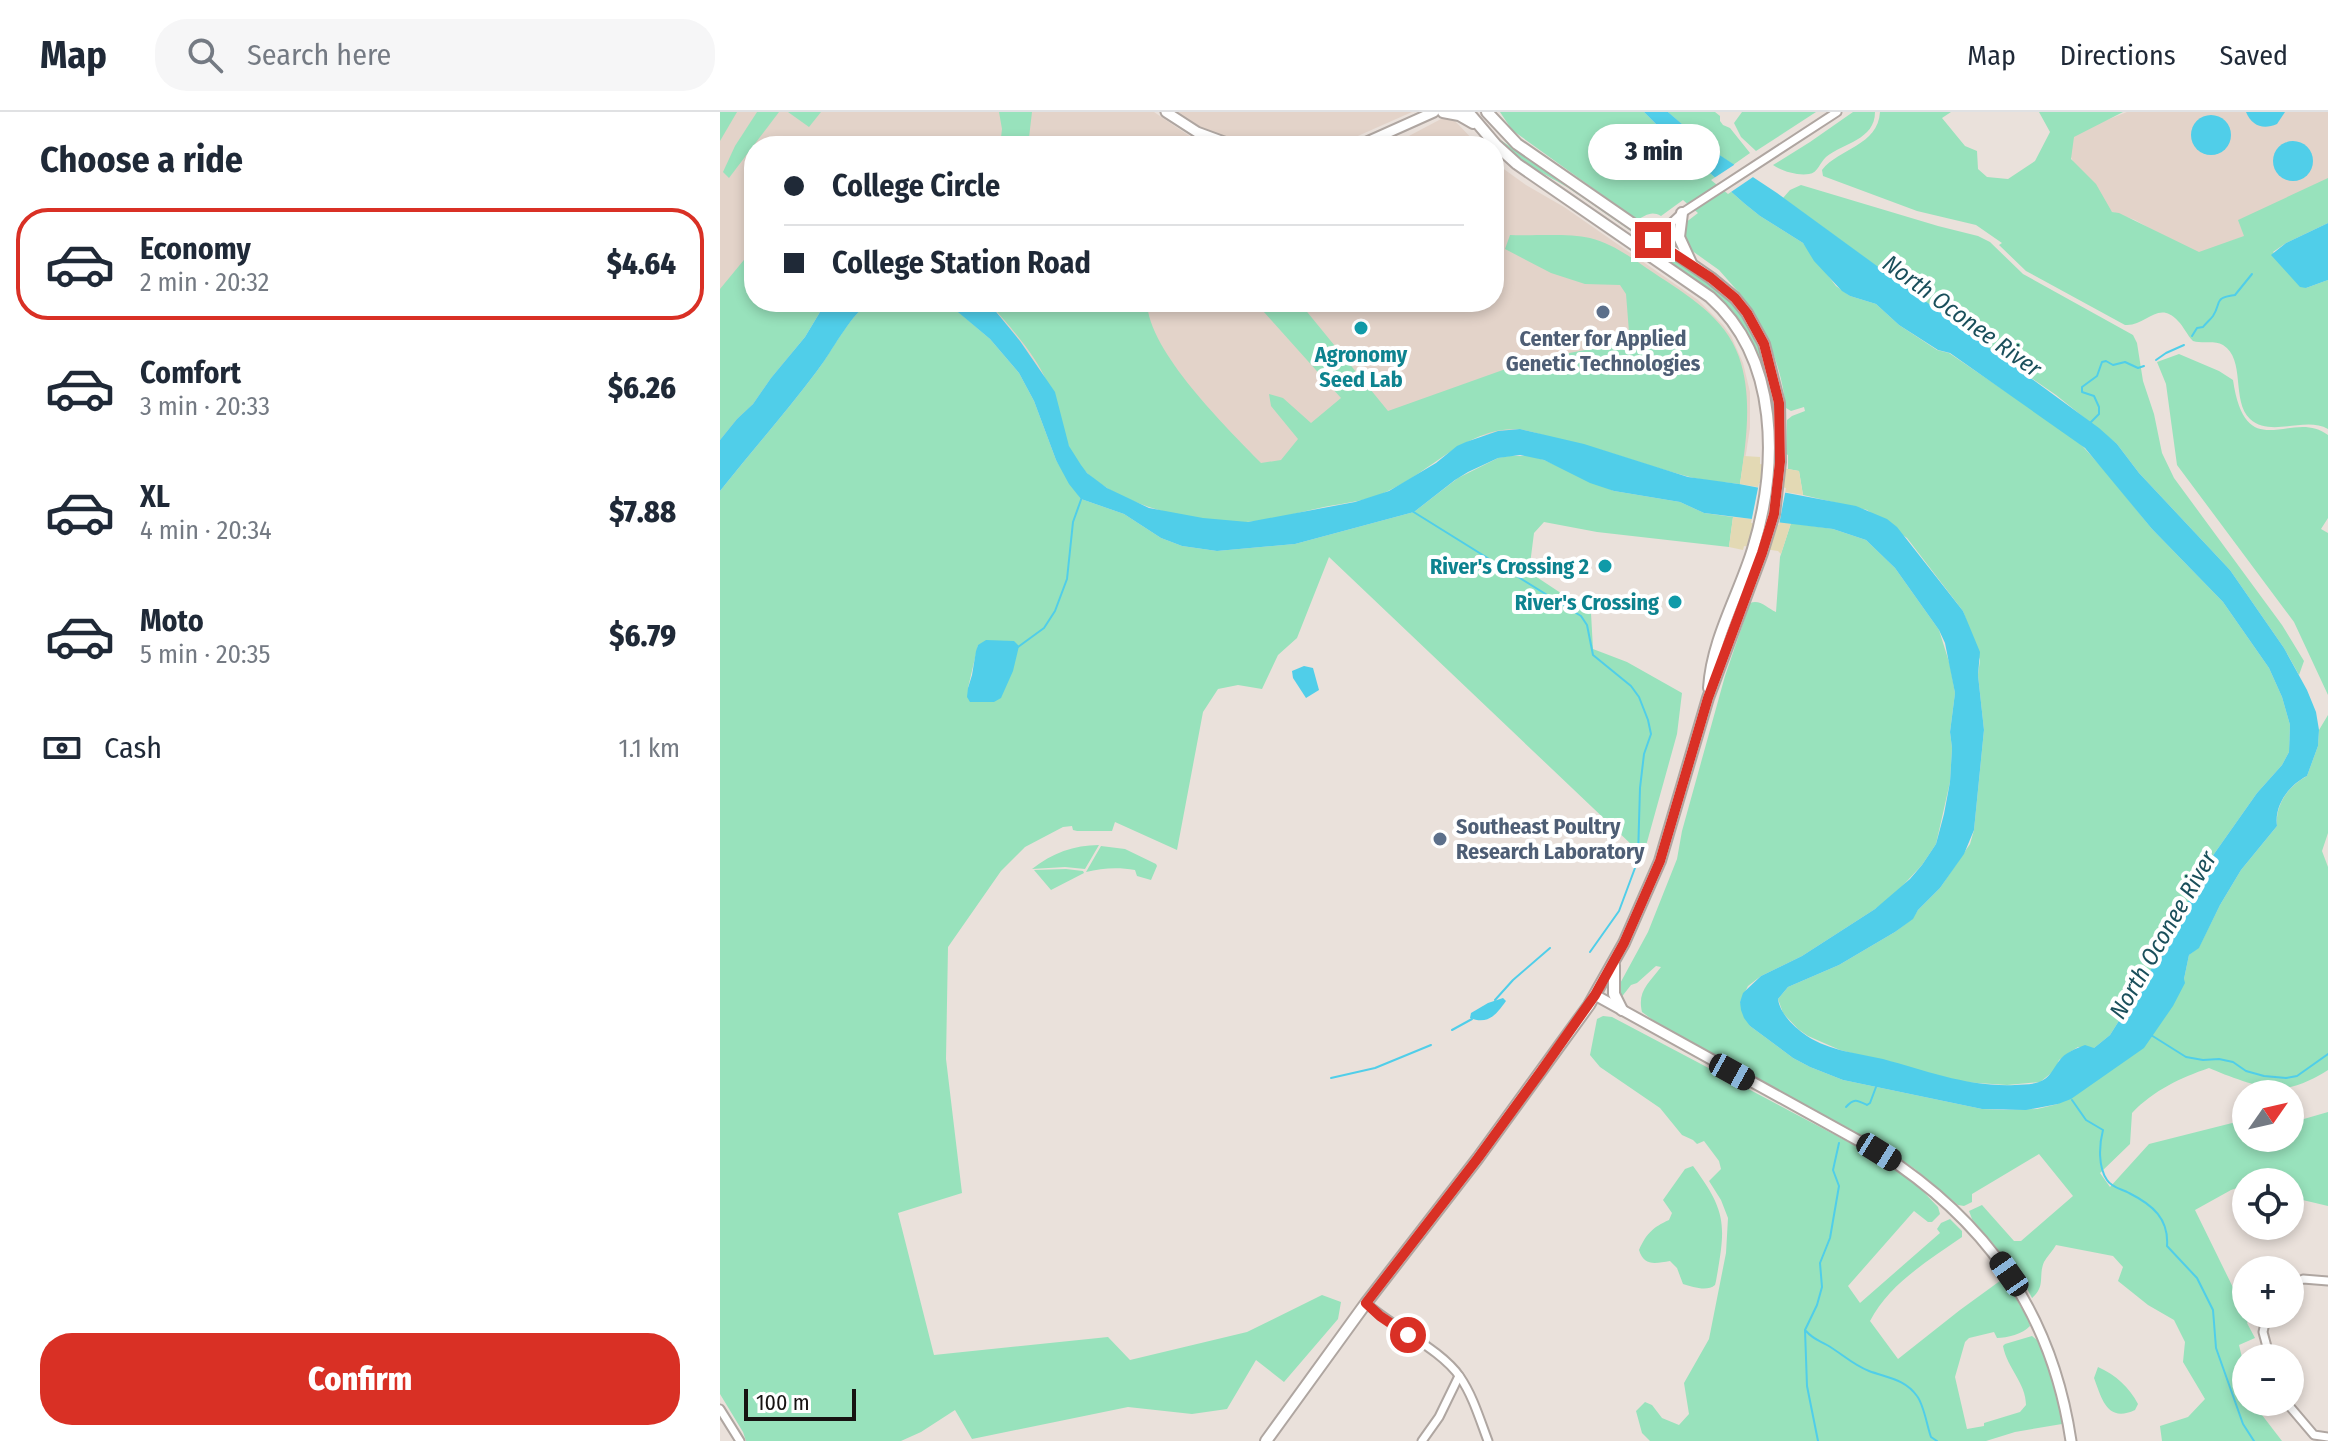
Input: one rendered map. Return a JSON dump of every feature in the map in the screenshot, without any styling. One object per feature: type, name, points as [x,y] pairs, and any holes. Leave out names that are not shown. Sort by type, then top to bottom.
[{"type":"main road","points":[[1443,112],[1459,115],[1478,126]]},
{"type":"main road","points":[[1468,112],[1487,136]]},
{"type":"main road","points":[[1266,1441],[1366,1303],[1478,1158],[1595,995],[1614,963],[1660,861],[1708,698],[1710,666],[1757,552],[1775,462],[1779,403],[1764,344],[1735,298],[1711,278],[1517,144],[1487,112]]},
{"type":"main road","points":[[1504,152],[1723,309],[1742,334],[1756,365],[1775,462]]},
{"type":"main road","points":[[1682,213],[1679,237],[1692,265]]},
{"type":"main road","points":[[1614,963],[1614,994],[1622,1010]]},
{"type":"street","points":[[1166,112],[1208,136]]},
{"type":"street","points":[[1380,136],[1434,112]]},
{"type":"street","points":[[1645,252],[1653,240],[1682,213],[1837,112]]},
{"type":"street","points":[[1595,995],[1879,1152],[1919,1178],[1959,1213],[1994,1253],[2027,1304],[2051,1359],[2071,1441]]},
{"type":"street","points":[[2304,1279],[2328,1281]]},
{"type":"street","points":[[1366,1303],[1380,1316],[1442,1357],[1459,1376],[1488,1441]]},
{"type":"street","points":[[1422,1441],[1439,1417],[1459,1376]]},
{"type":"street","points":[[720,1409],[740,1441]]},
{"type":"street","points":[[2298,1416],[2314,1435],[2328,1437]]},
{"type":"shaded area","points":[[720,112],[1154,112],[1190,136],[744,136],[744,312],[819,312],[753,404],[720,440]]},
{"type":"shaded area","points":[[1173,112],[1412,112],[1358,136],[1218,136]]},
{"type":"shaded area","points":[[2127,112],[2328,112],[2328,209],[2201,258],[2135,220],[2090,204],[2063,137]]},
{"type":"shaded area","points":[[1441,119],[1453,119],[1469,136],[1409,136]]},
{"type":"shaded area","points":[[1504,169],[1698,300],[1731,336],[1743,363],[1750,392],[1750,428],[1739,484],[1520,429],[1126,498],[1107,488],[997,312],[1504,312]]},
{"type":"green space","points":[[720,112],[737,112],[720,141]]},
{"type":"green space","points":[[757,112],[779,112],[761,136],[744,136],[744,158],[729,178],[723,172]]},
{"type":"green space","points":[[788,112],[821,112],[809,127]]},
{"type":"green space","points":[[999,112],[1032,112],[1029,136],[1001,136]]},
{"type":"green space","points":[[1500,112],[1644,112],[1745,204],[1803,243],[1836,286],[1850,296],[1876,304],[1899,325],[1937,350],[1949,353],[2077,440],[2152,529],[2223,602],[2269,668],[2290,725],[2289,752],[2282,765],[2257,793],[2214,854],[2157,960],[2110,1035],[2094,1048],[2078,1047],[2070,1052],[2040,1082],[2007,1085],[1963,1082],[1840,1050],[1808,1036],[1783,1013],[1778,999],[1788,987],[1839,965],[1912,919],[1940,888],[1970,844],[1984,730],[1978,675],[1980,660],[1963,611],[1907,538],[1867,510],[1803,495],[1799,471],[1788,469],[1786,454],[1787,420],[1805,411],[1804,407],[1791,411],[1786,408],[1777,363],[1759,323],[1742,296],[1719,270],[1691,250],[1682,238],[1686,235],[1685,223],[1698,213],[1683,200],[1661,216],[1645,215],[1637,220],[1512,130]]},
{"type":"green space","points":[[1668,112],[1715,112],[1750,153],[1733,165]]},
{"type":"green space","points":[[1742,112],[1816,112],[1756,151],[1741,137],[1734,123]]},
{"type":"green space","points":[[1853,112],[1875,112],[1870,129],[1826,157],[1815,172],[1795,174],[1773,165],[1810,142]]},
{"type":"green space","points":[[1880,112],[1951,112],[1942,118],[1965,146],[1977,151],[1978,169],[1987,177],[2008,179],[2035,161],[2050,132],[2039,112],[2123,112],[2074,137],[2071,159],[2096,184],[2112,212],[2199,252],[2244,236],[2238,220],[2328,178],[2328,223],[2273,252],[2306,288],[2328,280],[2328,429],[2309,425],[2268,427],[2250,419],[2241,402],[2237,370],[2230,351],[2220,344],[2193,341],[2171,315],[2158,313],[2125,325],[2026,271],[1999,245],[2002,243],[1976,225],[1917,211],[1823,176],[1822,170],[1829,163],[1872,132]]},
{"type":"green space","points":[[1481,118],[1496,136],[1487,130]]},
{"type":"green space","points":[[1504,142],[1636,232],[1634,233],[1507,150]]},
{"type":"green space","points":[[1801,185],[1978,236],[1990,242],[2023,274],[2133,335],[2162,453],[2174,478],[2282,625],[2304,661],[2299,675],[2230,570],[2139,473],[2117,444],[2056,395],[1783,198]]},
{"type":"green space","points":[[1510,235],[1590,238],[1631,257],[1715,319],[1733,343],[1746,388],[1746,436],[1740,484],[1693,478],[1591,447],[1517,429],[1482,435],[1404,483],[1364,499],[1246,522],[1206,520],[1162,511],[1102,485],[1079,464],[1067,441],[1041,371],[1020,339],[997,312],[1149,312],[1160,343],[1192,388],[1261,463],[1281,460],[1298,439],[1271,406],[1269,394],[1283,398],[1311,423],[1341,398],[1264,312],[1307,312],[1388,411],[1528,361],[1616,344],[1629,332],[1626,294],[1620,285],[1585,284],[1551,273],[1505,249]]},
{"type":"green space","points":[[1666,252],[1721,293],[1744,318],[1761,348],[1772,390],[1766,391],[1767,386],[1752,345],[1732,314],[1711,294],[1663,259],[1662,255]]},
{"type":"green space","points":[[744,260],[744,312],[820,312],[805,337],[753,404],[720,440],[720,289]]},
{"type":"green space","points":[[859,312],[958,312],[990,339],[1019,373],[1034,401],[1056,460],[1081,499],[1124,514],[1161,538],[1182,546],[1217,551],[1295,544],[1414,512],[1458,478],[1498,458],[1509,456],[1531,456],[1544,460],[1614,491],[1680,502],[1704,513],[1733,517],[1729,547],[1597,532],[1544,522],[1534,533],[1529,572],[1591,613],[1593,649],[1627,662],[1682,693],[1677,734],[1644,853],[1633,846],[1329,557],[1297,638],[1278,655],[1262,689],[1238,685],[1218,689],[1203,712],[1177,850],[1115,822],[1112,831],[1077,831],[1072,826],[1063,827],[1025,847],[1001,871],[948,947],[946,1059],[962,1193],[898,1213],[934,1355],[1108,1337],[1130,1360],[1247,1332],[1322,1295],[1341,1302],[1338,1319],[1284,1382],[1256,1360],[1227,1409],[1192,1414],[1128,1407],[972,1439],[955,1410],[901,1441],[746,1441],[720,1394],[720,491],[805,386]],"holes":[[[1014,641],[968,688],[978,645]]]},
{"type":"green space","points":[[2179,354],[2233,380],[2239,406],[2248,422],[2259,429],[2314,428],[2328,435],[2328,518],[2321,529],[2328,533],[2328,695],[2294,622],[2177,465],[2166,384],[2157,362]]},
{"type":"green space","points":[[1791,523],[1833,529],[1866,540],[1895,568],[1939,630],[1955,693],[1950,732],[1950,782],[1936,844],[1922,865],[1894,895],[1875,909],[1802,956],[1761,976],[1748,986],[1740,1002],[1750,1026],[1793,1058],[1843,1080],[1982,1109],[2037,1109],[2058,1104],[2184,979],[2189,955],[2199,947],[2241,870],[2277,826],[2278,811],[2284,797],[2307,776],[2318,746],[2319,730],[2328,715],[2328,833],[2322,851],[2328,867],[2328,1070],[2304,1083],[2304,1080],[2241,1080],[2209,1068],[2178,1081],[2158,1091],[2132,1113],[2130,1144],[2100,1173],[2110,1187],[2149,1144],[2232,1123],[2232,1152],[2304,1152],[2304,1119],[2328,1112],[2328,1206],[2304,1200],[2304,1168],[2232,1168],[2232,1190],[2195,1210],[2232,1285],[2232,1328],[2250,1328],[2255,1338],[2232,1344],[2232,1416],[2263,1416],[2282,1441],[2162,1441],[2160,1426],[2188,1417],[2205,1399],[2183,1362],[2185,1342],[2174,1320],[2148,1305],[2118,1281],[2123,1267],[2113,1256],[2056,1245],[2044,1262],[2040,1285],[2032,1298],[2019,1273],[1972,1219],[1969,1211],[1982,1205],[2014,1241],[2021,1241],[2073,1196],[2039,1154],[1972,1194],[1972,1202],[1958,1205],[1887,1150],[1669,1032],[1642,1012],[1643,993],[1661,967],[1656,966],[1631,985],[1620,999],[1617,989],[1648,932],[1677,859],[1725,676],[1750,603],[1760,603],[1776,612],[1780,557]]},
{"type":"green space","points":[[1099,845],[1085,869],[1032,869],[1064,851]]},
{"type":"green space","points":[[1101,846],[1125,849],[1156,864],[1151,880],[1137,876],[1135,870],[1129,869],[1086,872]]},
{"type":"green space","points":[[1066,869],[1084,873],[1051,890],[1034,870]]},
{"type":"green space","points":[[1612,1017],[1873,1155],[1914,1182],[1938,1207],[1940,1214],[1928,1222],[1914,1211],[1848,1286],[1860,1303],[1940,1233],[1937,1229],[1941,1223],[1950,1219],[1962,1231],[1962,1237],[1899,1284],[1870,1321],[1898,1359],[2004,1278],[2030,1326],[2010,1336],[1997,1338],[1994,1332],[1969,1338],[1965,1342],[1955,1377],[1967,1429],[2020,1412],[2026,1405],[2023,1390],[2003,1346],[2032,1336],[2037,1340],[2054,1381],[2061,1405],[2062,1424],[2015,1432],[1986,1441],[1650,1441],[1642,1433],[1636,1411],[1645,1402],[1652,1405],[1662,1418],[1679,1425],[1689,1414],[1684,1383],[1709,1339],[1726,1253],[1728,1218],[1709,1181],[1721,1169],[1719,1161],[1704,1141],[1697,1144],[1682,1135],[1660,1108],[1600,1067],[1590,1055],[1597,1019]]},
{"type":"green space","points":[[1693,1166],[1712,1196],[1721,1220],[1716,1281],[1708,1288],[1683,1284],[1677,1268],[1670,1261],[1647,1261],[1639,1250],[1651,1232],[1669,1220],[1672,1213],[1663,1200],[1685,1169]]},
{"type":"green space","points":[[2098,1367],[2126,1387],[2138,1404],[2135,1410],[2118,1413],[2107,1407],[2094,1378]]},
{"type":"sand","points":[[1744,456],[1760,457],[1760,464],[1799,471],[1803,495],[1740,484]]},
{"type":"sand","points":[[1733,517],[1791,523],[1781,554],[1744,546],[1743,550],[1729,547]]},
{"type":"water","points":[[1644,112],[1668,112],[1712,150],[1777,193],[2099,428],[2230,570],[2284,648],[2307,690],[2319,730],[2318,746],[2307,776],[2284,796],[2278,811],[2277,826],[2241,870],[2199,948],[2189,955],[2185,983],[2144,1048],[2071,1099],[2026,1110],[1982,1109],[1843,1080],[1793,1058],[1750,1026],[1741,1010],[1743,993],[1761,976],[1802,956],[1875,909],[1910,879],[1936,844],[1944,814],[1950,782],[1950,732],[1955,693],[1945,643],[1895,568],[1866,540],[1833,529],[1704,513],[1680,502],[1614,491],[1590,483],[1544,460],[1520,455],[1498,458],[1468,472],[1414,512],[1295,544],[1217,551],[1182,546],[1161,538],[1124,514],[1081,499],[1056,460],[1034,401],[1019,373],[990,339],[958,312],[996,312],[1055,392],[1069,446],[1087,473],[1107,488],[1149,508],[1248,522],[1355,502],[1389,491],[1466,442],[1498,431],[1520,429],[1584,444],[1688,477],[1856,506],[1887,519],[1897,527],[1963,611],[1980,652],[1978,675],[1984,730],[1974,830],[1964,854],[1913,919],[1839,965],[1788,987],[1778,999],[1779,1005],[1788,1020],[1802,1032],[1834,1048],[1964,1081],[1998,1085],[2039,1082],[2049,1076],[2067,1053],[2085,1045],[2094,1048],[2110,1035],[2149,973],[2214,854],[2257,793],[2282,765],[2289,752],[2290,725],[2282,697],[2269,668],[2223,602],[2152,529],[2085,448],[1950,353],[1938,350],[1899,325],[1876,304],[1842,291],[1814,261],[1803,243],[1760,216]]},
{"type":"water","points":[[2246,112],[2285,112],[2277,124],[2267,127],[2255,124]]},
{"type":"water","points":[[2211,115],[2225,121],[2231,135],[2225,149],[2211,155],[2197,149],[2191,135],[2197,121]]},
{"type":"water","points":[[2293,141],[2307,147],[2313,161],[2307,175],[2293,181],[2279,175],[2273,161],[2279,147]]},
{"type":"water","points":[[2328,223],[2328,280],[2306,288],[2300,287],[2271,255],[2286,243]]},
{"type":"water","points":[[820,312],[859,312],[805,386],[720,491],[720,440],[753,404],[805,337]]},
{"type":"water","points":[[986,640],[1014,641],[1019,646],[1013,671],[1001,698],[994,702],[970,702],[968,688],[976,651],[978,645]]},
{"type":"water","points":[[1304,666],[1313,668],[1319,690],[1306,698],[1292,671]]},
{"type":"water","points":[[1503,998],[1506,1001],[1491,1017],[1482,1020],[1470,1018],[1471,1013]]},
{"type":"pier","points":[[1737,163],[1756,175],[1728,194],[1711,180]]},
{"type":"pier","points":[[1759,483],[1786,488],[1779,525],[1751,523]]},
{"type":"waterway","points":[[2192,336],[2213,316],[2221,299],[2235,295],[2252,274]]},
{"type":"waterway","points":[[2156,360],[2184,345]]},
{"type":"waterway","points":[[2090,423],[2099,414],[2099,407],[2094,396],[2082,392],[2082,387],[2097,376],[2102,362],[2113,365],[2125,362],[2138,368],[2144,366]]},
{"type":"waterway","points":[[1018,647],[1044,628],[1055,611],[1067,579],[1073,522],[1082,497]]},
{"type":"waterway","points":[[1412,511],[1581,616],[1587,625],[1593,655],[1631,686],[1639,697],[1651,734],[1644,754],[1640,788],[1638,856],[1619,911],[1590,952]]},
{"type":"waterway","points":[[1495,1000],[1550,948]]},
{"type":"waterway","points":[[1452,1030],[1472,1019]]},
{"type":"waterway","points":[[2151,1035],[2186,1057],[2233,1062],[2246,1071],[2264,1076],[2297,1076],[2328,1054]]},
{"type":"waterway","points":[[1331,1078],[1375,1068],[1431,1045]]},
{"type":"waterway","points":[[1846,1107],[1856,1101],[1867,1105],[1876,1087]]},
{"type":"waterway","points":[[2072,1100],[2086,1120],[2103,1130],[2100,1156],[2109,1183],[2158,1214],[2165,1228],[2167,1246],[2197,1278],[2213,1310],[2216,1348],[2243,1424],[2254,1441]]},
{"type":"waterway","points":[[1818,1441],[1807,1386],[1805,1330],[1822,1287],[1820,1263],[1830,1238],[1839,1186],[1833,1170],[1839,1143]]},
{"type":"waterway","points":[[1806,1331],[1858,1366],[1896,1380],[1912,1390],[1919,1400],[1931,1437],[1937,1441]]},
{"type":"place","name":"Center for Applied Genetic Technologies","points":[[1603,312]]},
{"type":"place","name":"Agronomy Seed Lab","points":[[1361,328]]},
{"type":"place","name":"River's Crossing 2","points":[[1605,566]]},
{"type":"place","name":"River's Crossing","points":[[1675,602]]},
{"type":"place","name":"Southeast Poultry Research Laboratory","points":[[1440,839]]},
{"type":"route","points":[[1408,1335],[1366,1303],[1478,1158],[1595,995],[1614,963],[1660,861],[1708,698],[1774,514],[1780,462],[1779,403],[1764,344],[1735,298],[1711,278],[1653,240]]},
{"type":"water label","name":"North Oconee River","points":[[1962,316]]},
{"type":"water label","name":"North Oconee River","points":[[2163,935]]}]
